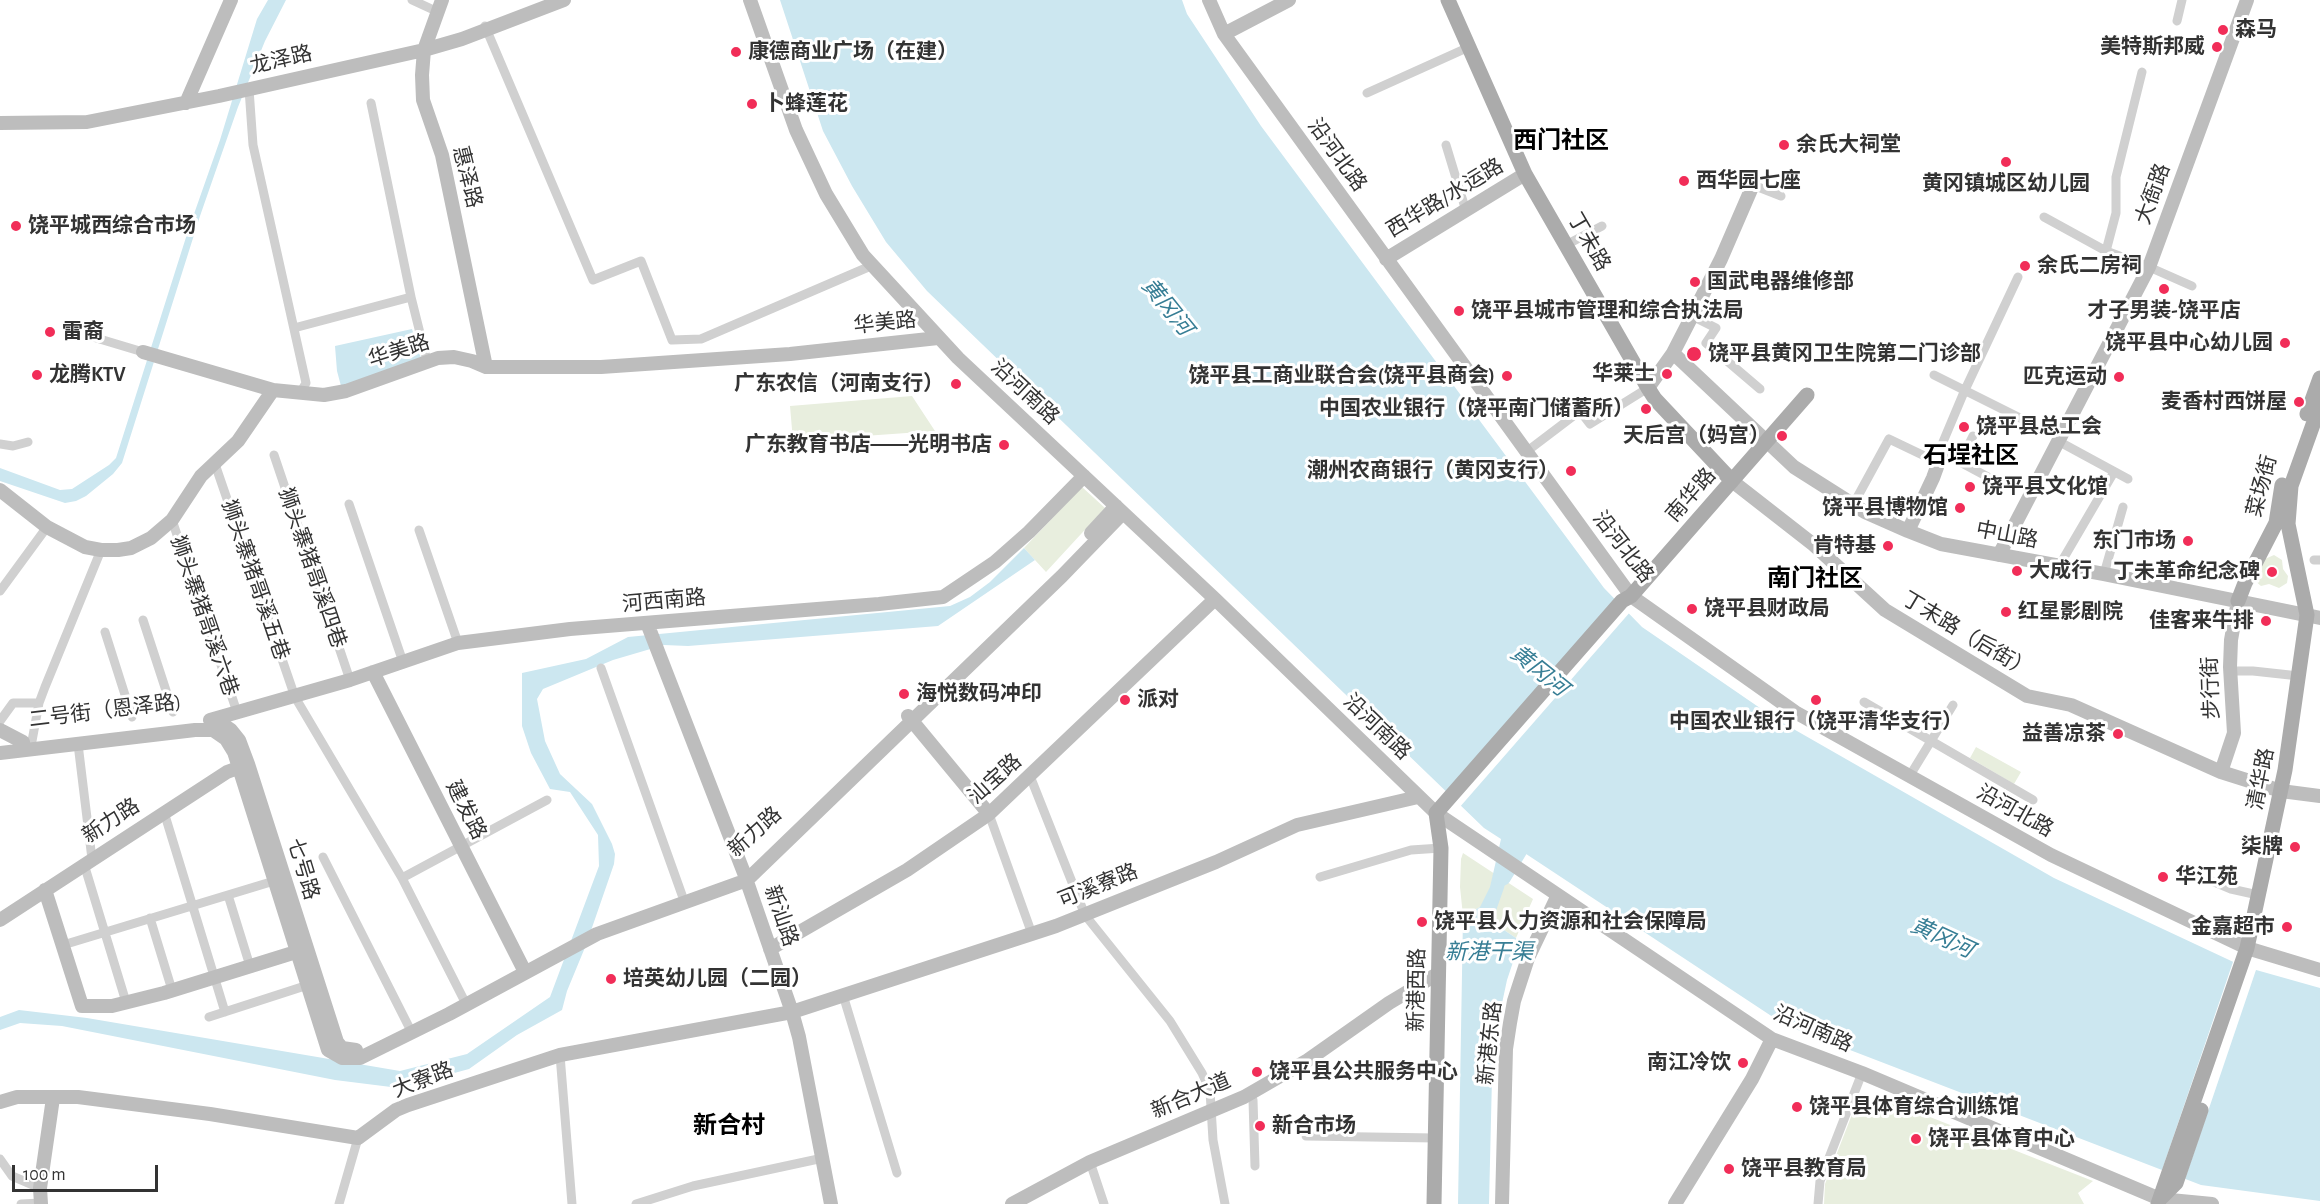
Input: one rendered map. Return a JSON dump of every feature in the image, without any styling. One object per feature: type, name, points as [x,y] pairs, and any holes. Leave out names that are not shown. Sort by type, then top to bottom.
[{"type":"main road","name":"丁未路","points":[[1448,0],[1525,174],[1648,388],[1655,399],[1732,481]]},
{"type":"main road","name":"菜场街","points":[[2238,601],[2276,523],[2284,478],[2320,378]]},
{"type":"main road","name":"南华路","points":[[1436,813],[1455,805],[1628,606],[1631,596],[1807,395]]},
{"type":"main road","name":"菜场街","points":[[2314,617],[2288,524],[2293,479],[2320,405]]},
{"type":"main road","name":"清华路","points":[[2159,1201],[2247,956],[2281,791],[2299,676],[2314,617]]},
{"type":"main road","name":"新港西路","points":[[1434,1204],[1441,848],[1436,813]]},
{"type":"street","points":[[188,99],[231,0]]},
{"type":"street","points":[[412,0],[440,6]]},
{"type":"street","name":"龙泽路","points":[[485,27],[546,0]]},
{"type":"street","name":"龙泽路","points":[[0,114],[70,115],[249,89],[426,45],[564,0]]},
{"type":"street","name":"沿河南路","points":[[750,0],[796,130],[826,194],[862,255],[938,338],[1215,599],[1436,813],[1772,1038],[1862,1073],[2159,1201],[2212,1204]]},
{"type":"street","name":"沿河北路","points":[[1209,0],[1224,34],[1631,596],[1795,712],[2051,855],[2247,956],[2320,970]]},
{"type":"street","points":[[1224,34],[1288,0]]},
{"type":"street","points":[[2178,21],[2182,0]]},
{"type":"street","name":"大衙路","points":[[1999,555],[2149,267],[2247,0]]},
{"type":"street","name":"惠泽路","points":[[440,6],[426,45],[422,75],[423,100],[442,156],[486,367]]},
{"type":"street","points":[[485,27],[593,280],[641,261],[672,340],[701,339],[873,265]]},
{"type":"street","name":"龙泽路","points":[[0,123],[78,123],[426,45]]},
{"type":"street","points":[[1367,93],[1468,47]]},
{"type":"street","points":[[2106,251],[2116,213],[2116,177],[2142,72]]},
{"type":"street","points":[[249,89],[253,145],[306,383],[300,393]]},
{"type":"street","points":[[371,103],[411,297],[427,362]]},
{"type":"street","points":[[1446,145],[1466,211]]},
{"type":"street","name":"西华路/水运路","points":[[1386,259],[1525,174]]},
{"type":"street","points":[[1526,452],[1580,411],[1590,424],[1648,388],[1673,353],[1721,259],[1753,185],[1781,196]]},
{"type":"street","points":[[2044,217],[2106,251],[2192,286]]},
{"type":"street","points":[[1566,245],[1602,226]]},
{"type":"street","points":[[1908,531],[1933,478],[1937,467],[1937,456],[1964,392],[2018,278]]},
{"type":"street","points":[[294,328],[411,297]]},
{"type":"street","points":[[1692,316],[1716,328],[1706,343],[1760,389]]},
{"type":"street","points":[[93,337],[143,352]]},
{"type":"street","name":"华美路","points":[[143,352],[273,390],[324,395],[346,391],[438,358],[454,357],[486,367],[601,367],[790,354],[938,338]]},
{"type":"street","name":"中山路","points":[[1673,353],[1794,467],[1853,505],[1908,531],[1941,544],[2314,617]]},
{"type":"street","points":[[1934,375],[2026,422]]},
{"type":"street","points":[[0,490],[48,527],[85,547],[101,550],[131,548],[151,538],[171,520],[201,476],[238,441],[273,390]]},
{"type":"street","points":[[1960,462],[1973,436]]},
{"type":"street","points":[[1853,505],[1889,439],[1960,462],[2001,484]]},
{"type":"street","points":[[2058,441],[2128,479]]},
{"type":"street","points":[[0,444],[13,446],[28,442]]},
{"type":"street","name":"狮头寨猪哥溪四巷","points":[[274,455],[350,680]]},
{"type":"street","name":"狮头寨猪哥溪五巷","points":[[215,464],[295,697],[402,878],[464,998]]},
{"type":"street","points":[[2059,566],[2114,472]]},
{"type":"street","name":"河西南路","points":[[214,725],[237,712],[350,680],[458,643],[647,623],[943,597],[995,562],[1029,532],[1084,476]]},
{"type":"street","name":"丁未路（后街）","points":[[1732,481],[1814,545],[1885,610],[2027,696],[2071,705],[2221,772],[2281,791]]},
{"type":"street","points":[[349,504],[403,662]]},
{"type":"street","points":[[2103,574],[2123,507]]},
{"type":"street","name":"新力路","points":[[332,1046],[355,1051],[373,1048],[522,966],[599,929],[682,895],[746,877],[910,719],[1119,510]]},
{"type":"street","name":"狮头寨猪哥溪六巷","points":[[171,520],[237,712]]},
{"type":"street","points":[[0,591],[48,527]]},
{"type":"street","points":[[419,530],[458,643]]},
{"type":"street","points":[[0,730],[13,746],[39,703],[101,550]]},
{"type":"street","name":"汕宝路","points":[[770,949],[908,870],[989,814],[1215,599]]},
{"type":"street","name":"步行街","points":[[2221,772],[2234,733],[2230,671],[2231,640],[2238,601]]},
{"type":"street","points":[[143,620],[173,712]]},
{"type":"street","name":"新汕路","points":[[647,623],[746,877],[792,1012],[831,1204]]},
{"type":"street","points":[[105,632],[132,717]]},
{"type":"street","points":[[601,668],[682,895]]},
{"type":"street","points":[[2230,671],[2299,676]]},
{"type":"street","name":"建发路","points":[[373,672],[522,966]]},
{"type":"street","points":[[1864,702],[2033,800]]},
{"type":"street","points":[[0,721],[13,703],[39,703]]},
{"type":"street","points":[[1909,777],[1953,705]]},
{"type":"street","points":[[910,719],[989,814],[1032,933]]},
{"type":"street","name":"二号街（恩泽路)","points":[[13,746],[214,725]]},
{"type":"street","name":"二号街（恩泽路)","points":[[13,746],[78,744],[195,730],[214,725]]},
{"type":"street","name":"七号路","points":[[214,725],[231,730],[238,740],[274,881],[296,952],[332,1046]]},
{"type":"street","points":[[78,744],[88,862],[105,932],[126,1002]]},
{"type":"street","name":"新力路","points":[[0,920],[164,812],[243,766]]},
{"type":"street","name":"七号路","points":[[243,766],[332,1046]]},
{"type":"street","points":[[1030,776],[1085,915],[1185,1043],[1202,1073],[1210,1091],[1213,1140],[1225,1204]]},
{"type":"street","points":[[2281,791],[2320,796]]},
{"type":"street","name":"可溪寮路","points":[[792,1012],[1085,915],[1216,862],[1297,825],[1418,797]]},
{"type":"street","points":[[402,878],[547,800]]},
{"type":"street","points":[[164,812],[225,1012]]},
{"type":"street","points":[[1320,877],[1411,850],[1441,848]]},
{"type":"street","points":[[323,857],[409,1027]]},
{"type":"street","points":[[599,929],[746,877]]},
{"type":"street","points":[[63,945],[274,881]]},
{"type":"street","points":[[2212,881],[2231,889],[2258,895]]},
{"type":"street","points":[[45,890],[82,1006],[112,1006],[296,952]]},
{"type":"street","points":[[228,895],[250,966]]},
{"type":"street","name":"新港东路","points":[[1502,1204],[1506,1049],[1510,1023],[1514,1001],[1528,958],[1558,895]]},
{"type":"street","points":[[150,918],[172,990]]},
{"type":"street","points":[[373,1048],[449,1014],[561,948]]},
{"type":"street","name":"新合大道","points":[[1012,1204],[1089,1162],[1250,1094],[1308,1060],[1389,1003],[1439,973]]},
{"type":"street","points":[[209,1017],[308,986]]},
{"type":"street","points":[[843,995],[897,1173]]},
{"type":"street","name":"大寮路","points":[[358,1138],[396,1110],[408,1105],[560,1055],[792,1012]]},
{"type":"street","points":[[1675,1204],[1752,1079],[1772,1038]]},
{"type":"street","points":[[560,1055],[572,1204]]},
{"type":"street","points":[[1818,1204],[1820,1181],[1862,1073]]},
{"type":"street","points":[[1250,1094],[1253,1100],[1255,1166]]},
{"type":"street","points":[[0,1102],[17,1097],[78,1097],[358,1138],[339,1204]]},
{"type":"street","points":[[21,1204],[41,1204],[40,1188],[53,1098]]},
{"type":"street","points":[[1306,1136],[1435,1138]]},
{"type":"street","points":[[636,1204],[693,1186],[823,1158]]},
{"type":"street","points":[[0,1159],[12,1176],[40,1188]]},
{"type":"street","points":[[1089,1162],[1104,1204]]},
{"type":"green space","points":[[912,396],[935,431],[793,441],[790,406]]},
{"type":"green space","points":[[1082,487],[1105,508],[1046,572],[1024,548]]},
{"type":"green space","points":[[2274,555],[2282,560],[2283,569],[2288,576],[2287,583],[2279,588],[2269,584],[2261,586],[2254,580],[2265,559]]},
{"type":"green space","points":[[1976,747],[2021,772],[2014,784],[1970,758]]},
{"type":"green space","points":[[1463,853],[1533,899],[1516,938],[1492,922],[1494,912],[1480,907],[1463,916],[1460,887]]},
{"type":"green space","name":"饶平县体育中心","points":[[1858,1099],[1880,1108],[1884,1099],[2093,1181],[2078,1193],[2084,1204],[1824,1204],[1825,1184]]},
{"type":"water","points":[[268,0],[286,0],[265,41],[238,107],[200,216],[122,463],[113,474],[86,496],[65,503],[0,481],[0,468],[60,490],[72,489],[116,458],[257,19]]},
{"type":"water","name":"黄冈河","points":[[780,0],[1182,0],[1187,14],[1261,126],[1604,588],[1642,627],[1776,719],[2054,878],[2242,966],[2320,988],[2320,1201],[2201,1185],[1785,1025],[1514,846],[1504,888],[1492,922],[1516,938],[1518,947],[1507,980],[1498,1022],[1492,1077],[1489,1204],[1458,1204],[1463,916],[1480,907],[1490,887],[1501,839],[1484,828],[927,291],[886,242],[852,186],[823,131]]},
{"type":"water","points":[[412,329],[421,358],[341,386],[335,346]]},
{"type":"water","points":[[1024,548],[1035,560],[938,626],[688,646],[664,645],[613,660],[543,689],[537,699],[545,741],[560,774],[592,804],[612,844],[615,854],[614,864],[562,1010],[517,1035],[469,1069],[399,1088],[335,1080],[62,1026],[20,1023],[0,1030],[0,1017],[19,1010],[87,1018],[400,1071],[467,1054],[550,997],[599,866],[598,835],[570,792],[550,789],[531,753],[522,726],[522,673],[586,659],[628,637],[950,606],[970,597],[990,582]]},
{"type":"pier","points":[[1617,597],[1631,611],[1459,808],[1445,795]]},
{"type":"pier","points":[[2234,959],[2257,967],[2184,1182],[2161,1173]]},
{"type":"waterway","name":"新港干渠","points":[[1502,877],[1531,829]]},
{"type":"place","name":"森马","points":[[2223,30]]},
{"type":"place","name":"美特斯邦威","points":[[2217,47]]},
{"type":"place","name":"康德商业广场（在建）","points":[[736,52]]},
{"type":"place","name":"卜蜂莲花","points":[[752,104]]},
{"type":"place","name":"余氏大祠堂","points":[[1784,145]]},
{"type":"place","name":"黄冈镇城区幼儿园","points":[[2006,162]]},
{"type":"place","name":"西华园七座","points":[[1684,181]]},
{"type":"place","name":"饶平城西综合市场","points":[[16,226]]},
{"type":"place","name":"余氏二房祠","points":[[2025,266]]},
{"type":"place","name":"国武电器维修部","points":[[1695,282]]},
{"type":"place","name":"才子男装-饶平店","points":[[2164,289]]},
{"type":"place","name":"饶平县城市管理和综合执法局","points":[[1459,311]]},
{"type":"place","name":"雷裔","points":[[50,332]]},
{"type":"place","name":"饶平县中心幼儿园","points":[[2285,343]]},
{"type":"place","name":"饶平县黄冈卫生院第二门诊部","points":[[1694,354]]},
{"type":"place","name":"华莱士","points":[[1667,374]]},
{"type":"place","name":"龙腾KTV","points":[[37,375]]},
{"type":"place","name":"饶平县工商业联合会(饶平县商会)","points":[[1507,376]]},
{"type":"place","name":"匹克运动","points":[[2119,377]]},
{"type":"place","name":"广东农信（河南支行）","points":[[956,384]]},
{"type":"place","name":"麦香村西饼屋","points":[[2299,402]]},
{"type":"place","name":"中国农业银行（饶平南门储蓄所）","points":[[1646,409]]},
{"type":"place","name":"饶平县总工会","points":[[1964,427]]},
{"type":"place","name":"天后宫（妈宫）","points":[[1782,436]]},
{"type":"place","name":"广东教育书店——光明书店","points":[[1004,445]]},
{"type":"place","name":"潮州农商银行（黄冈支行）","points":[[1571,471]]},
{"type":"place","name":"饶平县文化馆","points":[[1970,487]]},
{"type":"place","name":"饶平县博物馆","points":[[1960,508]]},
{"type":"place","name":"东门市场","points":[[2188,541]]},
{"type":"place","name":"肯特基","points":[[1888,546]]},
{"type":"place","name":"大成行","points":[[2017,571]]},
{"type":"place","name":"丁未革命纪念碑","points":[[2272,572]]},
{"type":"place","name":"饶平县财政局","points":[[1692,609]]},
{"type":"place","name":"红星影剧院","points":[[2006,612]]},
{"type":"place","name":"佳客来牛排","points":[[2266,621]]},
{"type":"place","name":"海悦数码冲印","points":[[904,694]]},
{"type":"place","name":"派对","points":[[1125,700]]},
{"type":"place","name":"中国农业银行（饶平清华支行）","points":[[1816,700]]},
{"type":"place","name":"益善凉茶","points":[[2118,734]]},
{"type":"place","name":"柒牌","points":[[2295,847]]},
{"type":"place","name":"华江苑","points":[[2163,877]]},
{"type":"place","name":"饶平县人力资源和社会保障局","points":[[1422,922]]},
{"type":"place","name":"金嘉超市","points":[[2287,927]]},
{"type":"place","name":"培英幼儿园（二园）","points":[[611,979]]},
{"type":"place","name":"南江冷饮","points":[[1743,1063]]},
{"type":"place","name":"饶平县公共服务中心","points":[[1257,1072]]},
{"type":"place","name":"饶平县体育综合训练馆","points":[[1797,1107]]},
{"type":"place","name":"新合市场","points":[[1260,1126]]},
{"type":"place","name":"饶平县体育中心","points":[[1916,1139]]},
{"type":"place","name":"饶平县教育局","points":[[1729,1169]]},
{"type":"district","name":"西门社区","points":[[1561,141]]},
{"type":"district","name":"石埕社区","points":[[1971,456]]},
{"type":"district","name":"南门社区","points":[[1815,579]]},
{"type":"district","name":"新合村","points":[[729,1126]]}]
